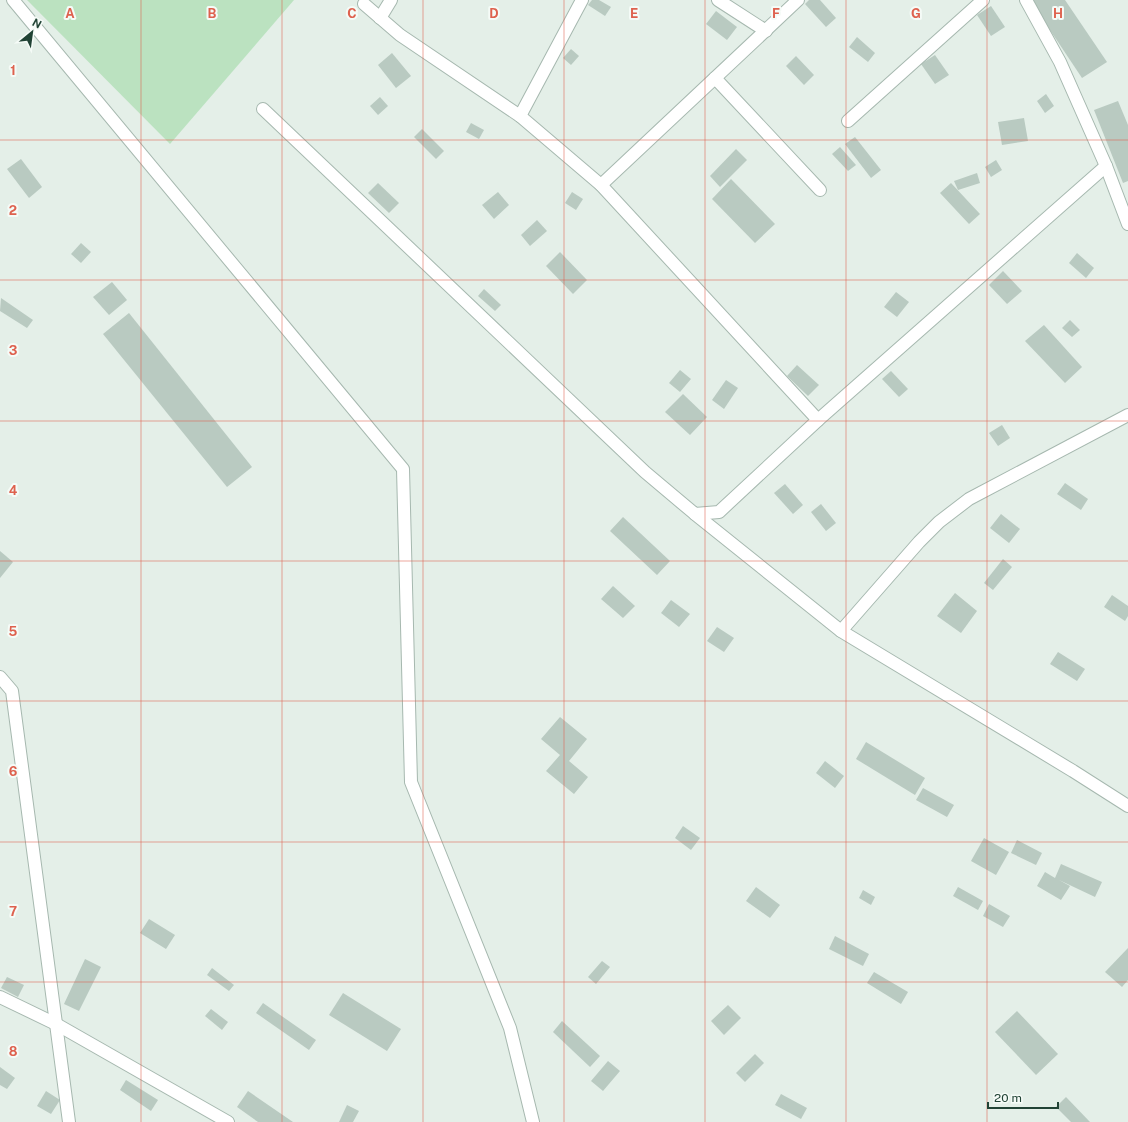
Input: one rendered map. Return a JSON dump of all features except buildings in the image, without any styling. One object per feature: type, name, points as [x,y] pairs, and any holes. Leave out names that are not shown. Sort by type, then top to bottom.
[{"type":"street","points":[[13,0],[403,469],[411,782],[510,1028],[533,1122]]},
{"type":"street","points":[[380,18],[391,0]]},
{"type":"street","points":[[520,116],[582,0]]},
{"type":"street","points":[[718,0],[766,31]]},
{"type":"street","points":[[601,185],[798,0]]},
{"type":"street","points":[[848,121],[983,0]]},
{"type":"street","points":[[1026,0],[1060,62],[1106,166],[1128,224]]},
{"type":"street","points":[[364,4],[400,35],[520,116],[601,185],[818,420]]},
{"type":"street","points":[[715,78],[820,190]]},
{"type":"street","points":[[263,109],[633,461],[682,505],[841,631],[1073,771],[1128,806]]},
{"type":"street","points":[[695,514],[719,512],[818,420],[1106,166]]},
{"type":"street","points":[[841,631],[918,542],[939,522],[969,499],[1128,414]]},
{"type":"street","points":[[0,677],[12,691],[69,1122]]},
{"type":"street","points":[[0,997],[56,1024],[228,1122]]},
{"type":"green space","points":[[27,0],[294,0],[170,144]]}]
